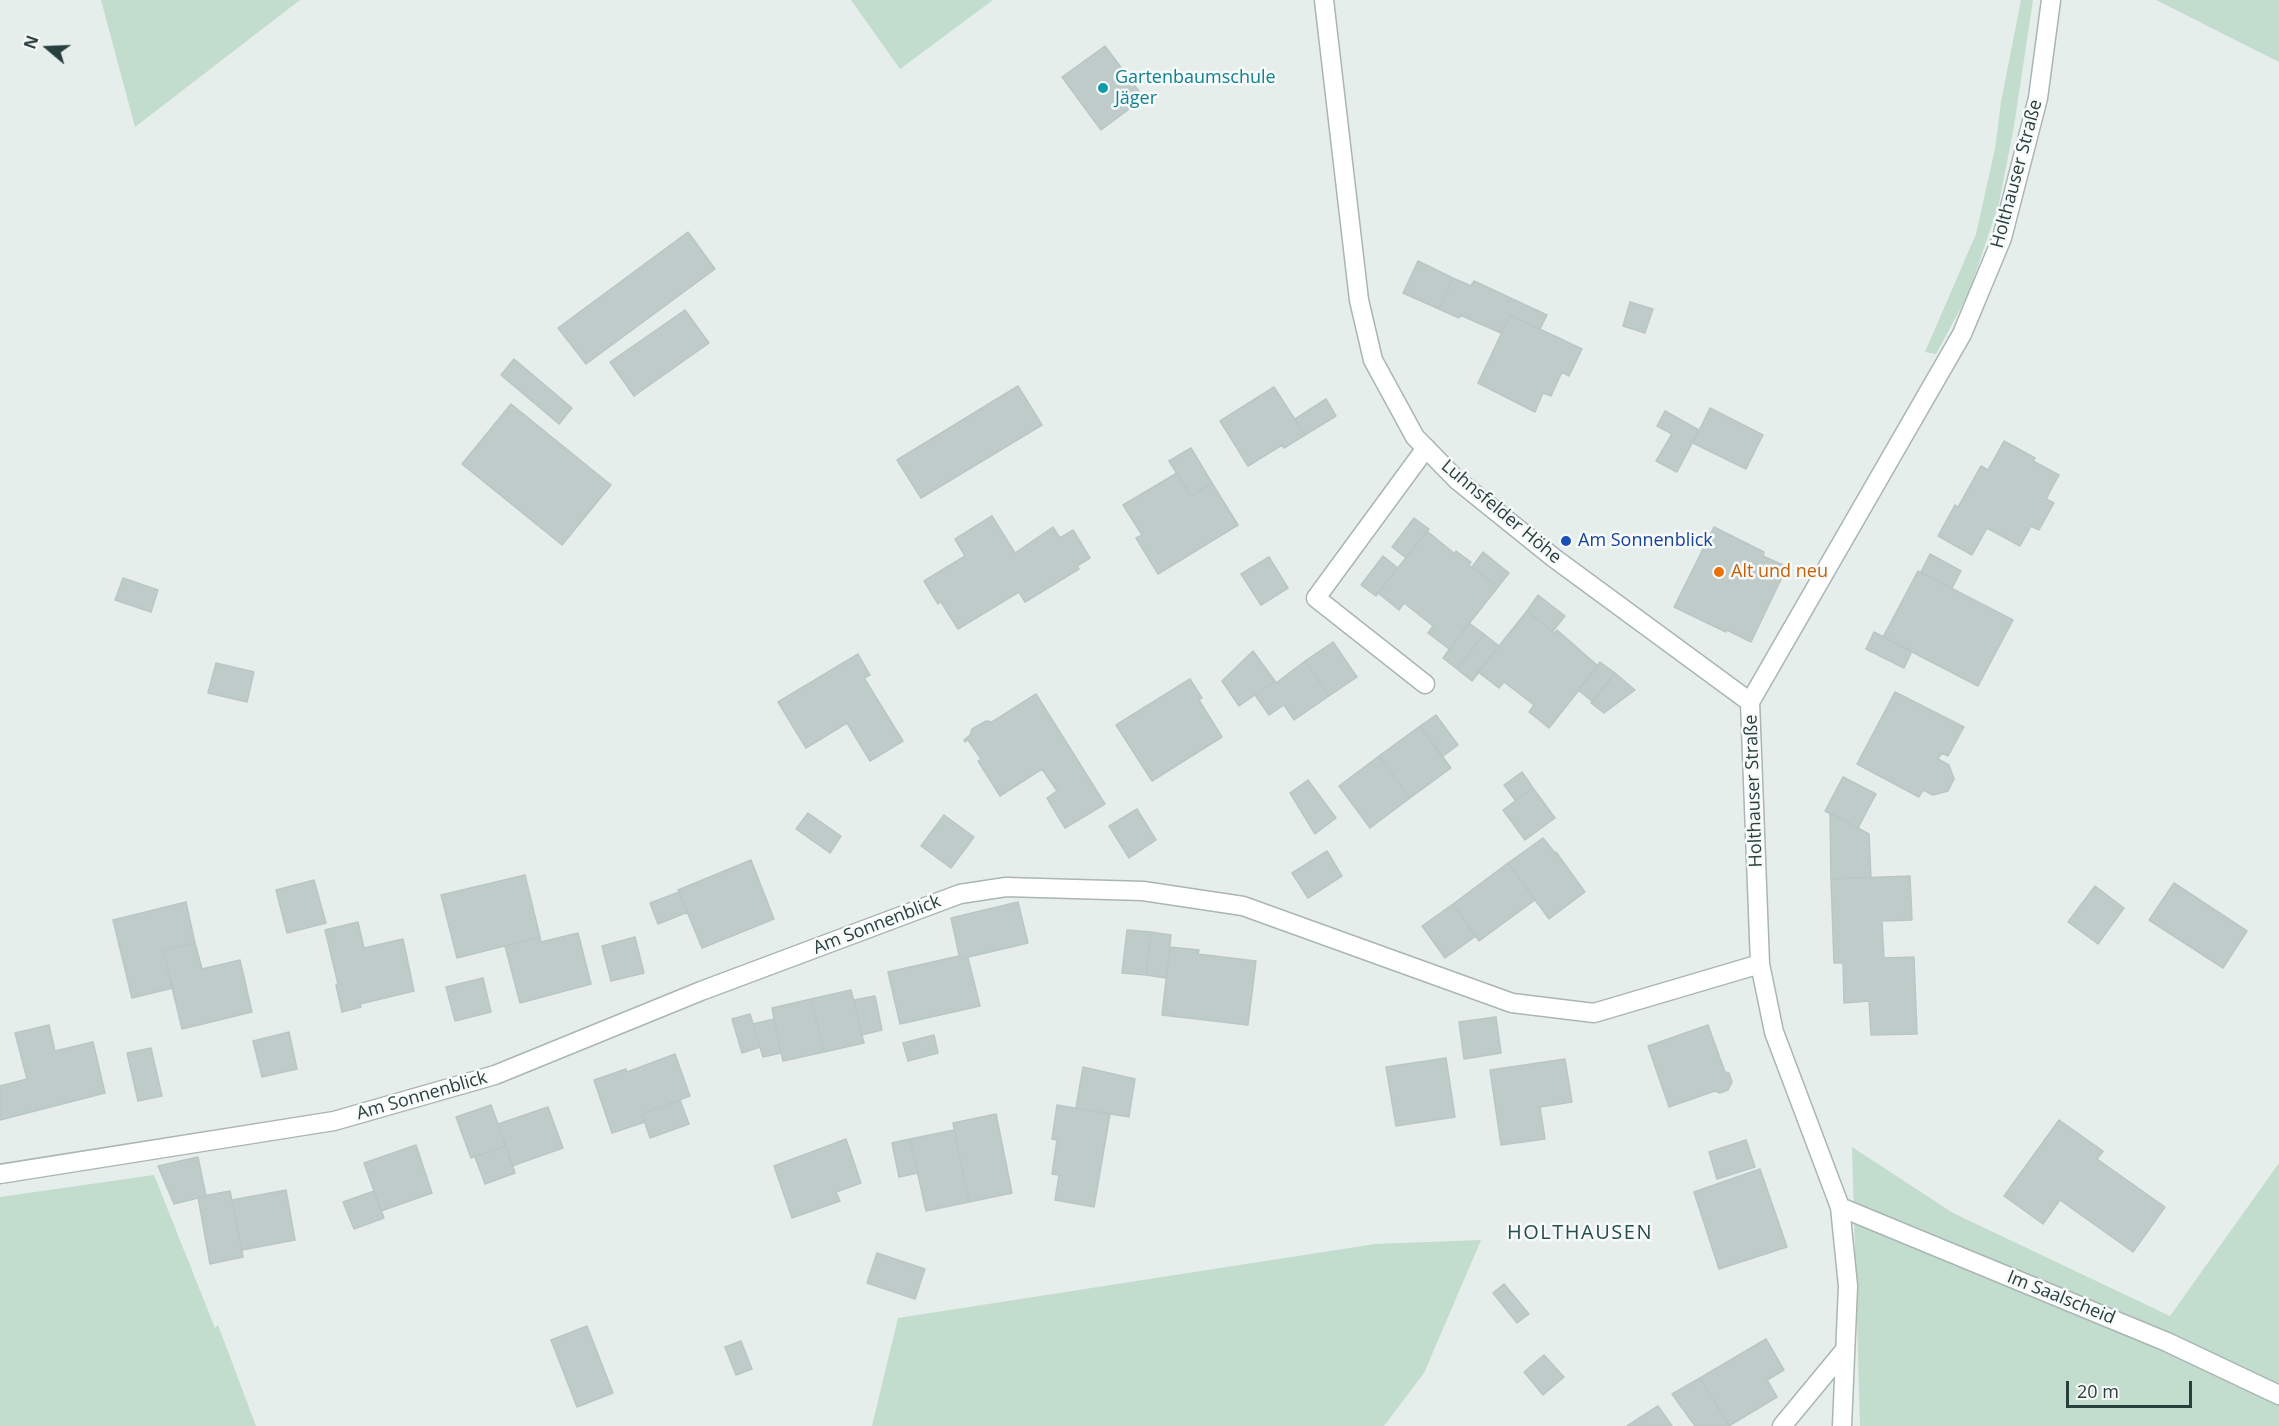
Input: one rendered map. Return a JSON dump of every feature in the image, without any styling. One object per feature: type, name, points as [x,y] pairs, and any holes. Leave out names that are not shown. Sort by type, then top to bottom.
[{"type":"street","name":"Luhnsfelder Höhe","points":[[1324,0],[1363,320],[1372,360],[1415,437],[1457,480],[1545,551],[1750,702]]},
{"type":"street","name":"Holthauser Straße","points":[[1842,1426],[1848,1286],[1840,1207],[1774,1032],[1760,964],[1750,702],[1962,334],[2002,238],[2038,98],[2052,0]]},
{"type":"street","points":[[1425,684],[1316,598],[1426,448]]},
{"type":"street","name":"Am Sonnenblick","points":[[0,1174],[334,1120],[483,1079],[701,991],[960,894],[1006,887],[1143,891],[1243,906],[1512,1003],[1594,1013],[1760,964]]},
{"type":"street","name":"Im Saalscheid","points":[[1840,1207],[2167,1342],[2279,1395]]},
{"type":"street","points":[[1782,1426],[1844,1351]]},
{"type":"green space","points":[[101,0],[300,0],[135,127]]},
{"type":"green space","points":[[851,0],[993,0],[900,69]]},
{"type":"green space","points":[[2021,0],[2033,0],[2014,126],[1999,203],[1969,293],[1936,354],[1925,352],[1976,234],[1995,149],[2001,102]]},
{"type":"green space","points":[[2156,0],[2279,0],[2279,62]]},
{"type":"green space","points":[[1852,1147],[1953,1213],[2170,1316],[2279,1163],[2279,1426],[1860,1426]]},
{"type":"green space","points":[[154,1175],[215,1328],[218,1325],[256,1426],[0,1426],[0,1197]]},
{"type":"green space","points":[[1481,1240],[1424,1373],[1384,1426],[872,1426],[898,1318],[1375,1244]]},
{"type":"building","name":"Gartenbaumschule Jäger","points":[[1105,46],[1144,98],[1101,130],[1062,77]]},
{"type":"building","points":[[688,232],[715,269],[586,364],[558,328]]},
{"type":"building","points":[[1418,261],[1453,278],[1439,309],[1403,293]]},
{"type":"building","points":[[1453,278],[1471,286],[1474,281],[1547,315],[1540,329],[1510,315],[1501,333],[1460,315],[1459,318],[1439,309]]},
{"type":"building","points":[[1630,302],[1653,309],[1645,333],[1623,326]]},
{"type":"building","points":[[685,310],[709,343],[634,396],[610,362]]},
{"type":"building","points":[[1510,315],[1582,349],[1569,376],[1562,372],[1551,396],[1543,393],[1535,412],[1478,383]]},
{"type":"building","points":[[514,359],[572,408],[559,424],[501,375]]},
{"type":"building","points":[[1018,386],[1042,425],[921,498],[897,460]]},
{"type":"building","points":[[1274,387],[1305,435],[1284,448],[1282,445],[1248,466],[1220,421]]},
{"type":"building","points":[[1326,399],[1336,416],[1305,435],[1295,419]]},
{"type":"building","points":[[511,404],[611,485],[562,545],[462,464]]},
{"type":"building","points":[[1710,408],[1763,435],[1746,469],[1693,443]]},
{"type":"building","points":[[1665,411],[1699,430],[1677,472],[1656,461],[1672,434],[1657,426]]},
{"type":"building","points":[[2004,441],[2035,458],[2033,461],[2059,475],[2046,499],[2054,503],[2039,530],[2031,526],[2020,546],[1987,528],[1972,555],[1938,536],[1955,505],[1958,507],[1981,466],[1988,470]]},
{"type":"building","points":[[1191,448],[1212,483],[1191,496],[1169,461]]},
{"type":"building","points":[[1177,473],[1191,496],[1212,483],[1238,525],[1158,574],[1136,538],[1142,535],[1123,505]]},
{"type":"building","points":[[992,516],[1015,553],[1053,527],[1060,538],[1073,530],[1090,558],[1077,566],[1079,569],[1025,602],[1019,592],[958,629],[941,602],[938,604],[924,581],[965,556],[955,539]]},
{"type":"building","points":[[1414,518],[1429,529],[1406,558],[1392,547]]},
{"type":"building","points":[[1714,527],[1764,552],[1763,556],[1787,567],[1751,642],[1674,607]]},
{"type":"building","points":[[1427,531],[1455,554],[1456,551],[1471,562],[1469,565],[1498,587],[1449,649],[1428,633],[1433,626],[1404,603],[1399,610],[1378,593]]},
{"type":"building","points":[[1483,552],[1509,573],[1498,587],[1472,567]]},
{"type":"building","points":[[1930,554],[1961,571],[1952,588],[1921,572]]},
{"type":"building","points":[[1383,556],[1398,568],[1376,596],[1361,585]]},
{"type":"building","points":[[1269,557],[1288,588],[1261,605],[1241,574]]},
{"type":"building","points":[[1918,571],[2013,620],[1978,686],[1883,637]]},
{"type":"building","points":[[123,578],[158,590],[151,612],[115,600]]},
{"type":"building","points":[[1538,595],[1565,616],[1553,631],[1527,611]]},
{"type":"building","points":[[1527,611],[1555,633],[1557,630],[1598,666],[1549,728],[1529,712],[1534,705],[1504,682],[1499,688],[1478,672]]},
{"type":"building","points":[[1469,623],[1484,634],[1457,669],[1443,658]]},
{"type":"building","points":[[1874,632],[1912,651],[1904,668],[1866,649]]},
{"type":"building","points":[[1484,634],[1499,646],[1472,681],[1457,669]]},
{"type":"building","points":[[1333,642],[1357,677],[1329,696],[1305,661]]},
{"type":"building","points":[[1253,651],[1275,681],[1239,706],[1222,681]]},
{"type":"building","points":[[858,654],[870,675],[864,678],[903,741],[870,761],[847,723],[806,748],[778,702]]},
{"type":"building","points":[[1305,661],[1329,696],[1294,720],[1284,705],[1269,715],[1255,695],[1275,681],[1276,683]]},
{"type":"building","points":[[1600,662],[1615,673],[1593,702],[1578,690]]},
{"type":"building","points":[[216,663],[254,672],[247,702],[208,693]]},
{"type":"building","points":[[1615,673],[1635,690],[1604,713],[1591,703]]},
{"type":"building","points":[[1190,679],[1202,698],[1199,700],[1222,737],[1152,781],[1116,725]]},
{"type":"building","points":[[1895,692],[1964,727],[1948,756],[1942,753],[1938,759],[1949,765],[1954,779],[1948,791],[1933,795],[1923,790],[1919,797],[1857,764]]},
{"type":"building","points":[[1036,694],[1105,804],[1065,828],[1047,798],[1057,791],[1042,769],[1000,796],[978,761],[981,759],[968,740],[965,742],[964,740],[970,735],[972,729],[986,721],[992,722]]},
{"type":"building","points":[[1436,715],[1458,745],[1442,757],[1420,726]]},
{"type":"building","points":[[1420,726],[1451,768],[1410,798],[1379,756]]},
{"type":"building","points":[[1379,756],[1410,798],[1370,828],[1339,786]]},
{"type":"building","points":[[1522,772],[1533,788],[1515,800],[1504,785]]},
{"type":"building","points":[[1843,777],[1876,794],[1858,828],[1825,811]]},
{"type":"building","points":[[1308,780],[1336,818],[1315,834],[1290,793]]},
{"type":"building","points":[[1533,788],[1555,818],[1525,840],[1503,810]]},
{"type":"building","points":[[1137,809],[1156,840],[1129,858],[1109,826]]},
{"type":"building","points":[[808,813],[841,836],[830,853],[796,829]]},
{"type":"building","points":[[1830,813],[1869,834],[1871,877],[1831,879]]},
{"type":"building","points":[[944,815],[974,837],[951,868],[921,846]]},
{"type":"building","points":[[1543,838],[1585,892],[1549,919],[1508,863]]},
{"type":"building","points":[[1327,851],[1342,876],[1308,898],[1292,873]]},
{"type":"building","points":[[751,860],[774,919],[702,948],[678,890]]},
{"type":"building","points":[[1508,863],[1535,900],[1479,941],[1453,904]]},
{"type":"building","points":[[525,875],[540,937],[457,958],[441,895]]},
{"type":"building","points":[[1910,876],[1912,920],[1882,921],[1884,958],[1914,957],[1917,1034],[1871,1035],[1869,1001],[1844,1003],[1843,963],[1834,963],[1831,879]]},
{"type":"building","points":[[314,880],[326,923],[287,933],[276,890]]},
{"type":"building","points":[[2174,883],[2247,931],[2223,968],[2149,920]]},
{"type":"building","points":[[2095,886],[2124,908],[2098,944],[2068,922]]},
{"type":"building","points":[[679,892],[688,912],[658,924],[650,903]]},
{"type":"building","points":[[186,902],[195,943],[163,950],[173,988],[132,998],[113,920]]},
{"type":"building","points":[[1018,902],[1028,943],[960,959],[951,918]]},
{"type":"building","points":[[1453,904],[1476,936],[1445,958],[1422,926]]},
{"type":"building","points":[[358,922],[364,948],[403,939],[414,991],[360,1004],[361,1007],[342,1012],[325,930]]},
{"type":"building","points":[[1127,930],[1151,932],[1146,975],[1122,973]]},
{"type":"building","points":[[1151,932],[1171,935],[1166,978],[1146,975]]},
{"type":"building","points":[[578,933],[591,984],[520,1003],[505,946],[540,937],[541,942]]},
{"type":"building","points":[[635,937],[644,973],[611,981],[602,946]]},
{"type":"building","points":[[195,943],[202,969],[240,960],[252,1012],[182,1029],[163,950]]},
{"type":"building","points":[[1170,947],[1199,950],[1198,954],[1256,961],[1248,1025],[1162,1015]]},
{"type":"building","points":[[959,956],[960,959],[968,958],[980,1006],[900,1024],[888,972]]},
{"type":"building","points":[[483,978],[491,1012],[455,1021],[446,987]]},
{"type":"building","points":[[851,990],[864,1043],[824,1052],[811,999]]},
{"type":"building","points":[[875,996],[882,1030],[861,1035],[854,1000]]},
{"type":"building","points":[[811,999],[824,1052],[783,1061],[772,1008]]},
{"type":"building","points":[[750,1014],[760,1047],[742,1053],[732,1019]]},
{"type":"building","points":[[1496,1017],[1501,1053],[1464,1059],[1459,1022]]},
{"type":"building","points":[[774,1019],[781,1053],[763,1057],[753,1024]]},
{"type":"building","points":[[49,1025],[55,1051],[93,1042],[105,1093],[0,1120],[0,1086],[27,1079],[15,1033]]},
{"type":"building","points":[[1708,1025],[1725,1072],[1729,1073],[1732,1082],[1728,1090],[1720,1093],[1715,1091],[1669,1107],[1648,1046]]},
{"type":"building","points":[[289,1032],[297,1069],[262,1077],[253,1041]]},
{"type":"building","points":[[934,1035],[938,1053],[908,1061],[903,1043]]},
{"type":"building","points":[[151,1048],[162,1096],[138,1101],[127,1053]]},
{"type":"building","points":[[675,1054],[690,1096],[642,1114],[645,1122],[612,1133],[594,1080],[626,1069],[627,1072]]},
{"type":"building","points":[[1446,1058],[1455,1117],[1396,1126],[1386,1067]]},
{"type":"building","points":[[1565,1059],[1572,1102],[1540,1107],[1545,1139],[1501,1145],[1490,1070]]},
{"type":"building","points":[[1083,1067],[1135,1079],[1129,1117],[1076,1108]]},
{"type":"building","points":[[680,1100],[689,1124],[650,1138],[642,1114]]},
{"type":"building","points":[[491,1105],[506,1146],[471,1158],[456,1117]]},
{"type":"building","points":[[1057,1105],[1110,1114],[1094,1207],[1055,1200],[1059,1175],[1052,1174],[1057,1140],[1052,1139]]},
{"type":"building","points":[[548,1107],[563,1148],[512,1166],[498,1124]]},
{"type":"building","points":[[996,1114],[1012,1193],[969,1202],[953,1123]]},
{"type":"building","points":[[2059,1120],[2103,1151],[2097,1159],[2165,1207],[2133,1252],[2060,1200],[2043,1224],[2004,1196]]},
{"type":"building","points":[[954,1130],[969,1202],[926,1211],[910,1139]]},
{"type":"building","points":[[846,1139],[861,1183],[836,1192],[840,1201],[792,1218],[774,1166]]},
{"type":"building","points":[[910,1139],[918,1173],[899,1177],[892,1143]]},
{"type":"building","points":[[1746,1140],[1755,1167],[1717,1179],[1709,1152]]},
{"type":"building","points":[[416,1145],[432,1193],[381,1211],[364,1163]]},
{"type":"building","points":[[506,1146],[515,1173],[485,1184],[475,1157]]},
{"type":"building","points":[[198,1157],[206,1196],[174,1204],[158,1166]]},
{"type":"building","points":[[1760,1169],[1787,1247],[1719,1269],[1694,1192]]},
{"type":"building","points":[[286,1190],[295,1240],[242,1250],[232,1200]]},
{"type":"building","points":[[230,1191],[243,1257],[210,1264],[198,1197]]},
{"type":"building","points":[[374,1191],[384,1218],[354,1229],[343,1202]]},
{"type":"building","points":[[877,1253],[925,1269],[915,1299],[867,1283]]},
{"type":"building","points":[[1504,1284],[1529,1314],[1517,1323],[1493,1293]]},
{"type":"building","points":[[587,1326],[613,1393],[577,1407],[551,1340]]},
{"type":"building","points":[[1766,1339],[1784,1370],[1767,1380],[1777,1397],[1729,1426],[1700,1378]]},
{"type":"building","points":[[741,1341],[752,1369],[736,1375],[725,1347]]},
{"type":"building","points":[[1544,1355],[1564,1377],[1543,1395],[1524,1372]]},
{"type":"building","points":[[1700,1378],[1729,1426],[1695,1426],[1672,1394]]},
{"type":"building","points":[[1658,1406],[1672,1426],[1627,1426]]},
{"type":"place","name":"Gartenbaumschule Jäger","points":[[1103,88]]},
{"type":"place","name":"Am Sonnenblick","points":[[1566,541]]},
{"type":"place","name":"Alt und neu","points":[[1719,572]]},
{"type":"district","name":"HOLTHAUSEN","points":[[1580,1233]]}]
